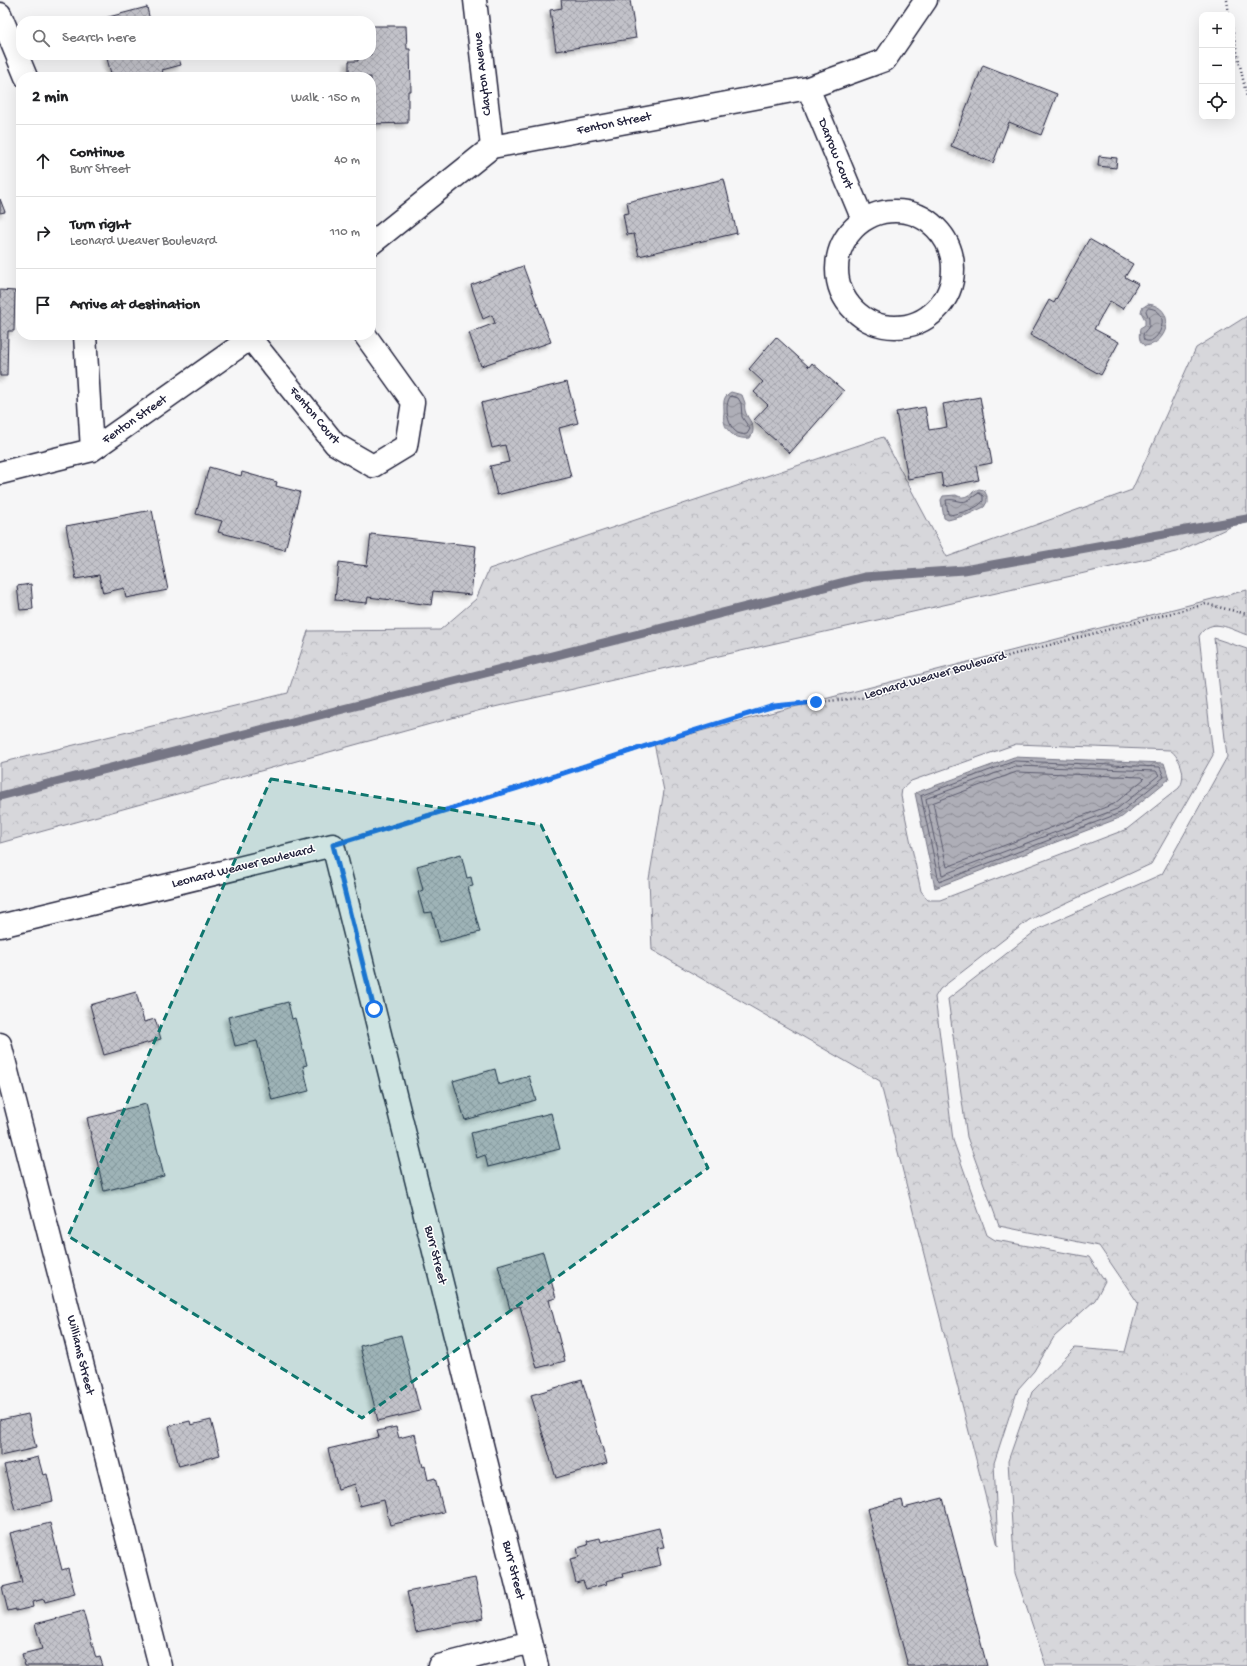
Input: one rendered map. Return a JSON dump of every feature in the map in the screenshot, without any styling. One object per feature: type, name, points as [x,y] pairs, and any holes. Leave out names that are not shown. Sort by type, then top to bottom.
[{"type":"street","name":"Clayton Avenue","points":[[474,0],[492,147]]},
{"type":"street","name":"Fenton Street","points":[[376,240],[492,147],[808,88],[885,60],[926,0]]},
{"type":"street","points":[[0,14],[16,53]]},
{"type":"street","points":[[19,60],[24,72]]},
{"type":"street","name":"Darrow Court","points":[[808,88],[862,220]]},
{"type":"street","points":[[892,211],[916,215],[931,224],[944,238],[951,255],[952,273],[949,291],[940,306],[924,320],[906,326],[886,327],[867,320],[851,308],[841,291],[837,271],[839,252],[848,234],[862,220],[879,213],[892,211]]},
{"type":"street","points":[[85,340],[92,450]]},
{"type":"street","name":"Fenton Street","points":[[0,473],[92,450],[249,340]]},
{"type":"street","name":"Fenton Court","points":[[255,340],[335,444],[373,466],[406,446],[413,402],[369,340]]},
{"type":"street","name":"Leonard Weaver Boulevard","points":[[0,926],[333,845]]},
{"type":"street","name":"Burr Street","points":[[333,845],[537,1666]]},
{"type":"street","name":"Williams Street","points":[[0,1044],[160,1666]]},
{"type":"street","points":[[439,1666],[531,1642]]},
{"type":"path","points":[[1227,0],[1229,12]]},
{"type":"path","points":[[1235,42],[1247,98]]},
{"type":"path","name":"Leonard Weaver Boulevard","points":[[333,845],[774,706],[871,697],[1015,654],[1206,604],[1247,614]]},
{"type":"highlighted area","points":[[271,779],[541,825],[708,1168],[362,1418],[68,1236]]},
{"type":"green space","points":[[1247,316],[1247,519],[1177,552],[481,710],[0,843],[0,763],[288,693],[308,631],[440,630],[476,599],[489,569],[883,437],[947,557],[1132,490],[1196,348]]},
{"type":"green space","points":[[1247,590],[1247,635],[1228,627],[1215,625],[1204,630],[1199,636],[1213,755],[1151,864],[1029,920],[940,989],[935,997],[953,1140],[987,1235],[995,1240],[1089,1257],[1105,1281],[1095,1300],[1054,1337],[1034,1371],[1018,1389],[994,1463],[998,1546],[880,1081],[652,950],[649,879],[664,791],[654,743]],"holes":[[[1016,744],[1170,750],[1174,753],[1182,768],[1183,779],[1179,788],[1127,829],[940,900],[928,900],[921,891],[901,796],[902,789],[911,781]]]},
{"type":"green space","points":[[1214,638],[1247,649],[1247,1666],[1046,1666],[1015,1573],[1008,1461],[1032,1392],[1075,1348],[1125,1352],[1138,1303],[1099,1246],[999,1226],[967,1137],[948,999],[1038,929],[1162,874],[1227,757]]},
{"type":"water","points":[[1148,304],[1157,307],[1163,312],[1166,318],[1166,325],[1164,333],[1160,339],[1153,344],[1145,346],[1140,340],[1139,333],[1140,328],[1145,325],[1145,320],[1141,312],[1142,308]]},
{"type":"water","points":[[731,392],[742,395],[746,413],[753,428],[753,433],[750,438],[737,437],[730,433],[725,426],[724,400]]},
{"type":"water","points":[[979,489],[984,490],[987,496],[987,502],[984,507],[967,515],[948,520],[944,518],[941,500],[943,496],[956,495],[959,497],[965,497]]},
{"type":"water","points":[[1014,757],[1164,763],[1169,779],[1122,817],[935,888],[915,793]]},
{"type":"building","points":[[561,0],[630,0],[636,38],[556,51],[550,10],[562,8]]},
{"type":"building","points":[[147,7],[149,16],[112,16]]},
{"type":"building","points":[[376,26],[406,26],[407,49],[410,49],[411,91],[408,91],[408,123],[376,124],[376,72],[349,72],[349,61],[376,60]]},
{"type":"building","points":[[107,60],[180,60],[181,65],[162,70],[163,72],[111,72]]},
{"type":"building","points":[[983,65],[1057,94],[1041,135],[1009,122],[993,163],[951,146]]},
{"type":"building","points":[[1099,156],[1117,158],[1116,168],[1098,166]]},
{"type":"building","points":[[724,179],[737,233],[639,256],[634,234],[627,235],[623,214],[629,213],[627,202]]},
{"type":"building","points":[[0,199],[5,212],[0,213]]},
{"type":"building","points":[[1089,239],[1133,264],[1125,277],[1138,284],[1123,309],[1110,301],[1094,329],[1119,342],[1101,375],[1030,335],[1049,300],[1054,303]]},
{"type":"building","points":[[523,266],[551,342],[481,366],[469,333],[495,323],[492,315],[483,319],[471,285]]},
{"type":"building","points":[[0,290],[15,291],[14,331],[8,331],[7,376],[0,376]]},
{"type":"building","points":[[776,337],[809,367],[812,363],[844,391],[790,453],[753,421],[768,405],[754,392],[763,382],[749,369]]},
{"type":"building","points":[[567,382],[578,423],[559,428],[571,477],[497,495],[490,466],[509,462],[505,445],[492,448],[481,403]]},
{"type":"building","points":[[980,397],[992,463],[976,466],[979,480],[943,487],[941,473],[908,479],[896,412],[925,407],[929,430],[947,427],[943,404]]},
{"type":"building","points":[[209,467],[241,476],[242,472],[277,482],[276,486],[300,492],[285,550],[218,532],[222,521],[196,514]]},
{"type":"building","points":[[152,510],[168,590],[126,598],[124,588],[103,593],[99,575],[76,579],[66,526]]},
{"type":"building","points":[[371,534],[476,546],[471,595],[433,591],[431,605],[368,597],[367,603],[335,600],[339,562],[367,566]]},
{"type":"building","points":[[31,584],[33,609],[20,610],[17,586]]},
{"type":"building","points":[[461,854],[467,878],[471,877],[473,886],[468,887],[480,932],[440,942],[432,912],[424,913],[418,892],[423,890],[417,866]]},
{"type":"building","points":[[136,992],[144,1022],[155,1019],[161,1039],[104,1055],[90,1005]]},
{"type":"building","points":[[288,1002],[292,1019],[295,1018],[307,1065],[303,1066],[309,1091],[272,1100],[257,1041],[235,1046],[228,1017]]},
{"type":"building","points":[[495,1069],[499,1085],[529,1076],[536,1100],[465,1120],[453,1081]]},
{"type":"building","points":[[146,1104],[164,1176],[104,1191],[87,1118]]},
{"type":"building","points":[[551,1113],[560,1149],[488,1167],[485,1155],[477,1158],[471,1133]]},
{"type":"building","points":[[543,1252],[556,1298],[549,1300],[565,1361],[537,1368],[520,1306],[510,1309],[498,1265]]},
{"type":"building","points":[[401,1335],[420,1411],[378,1421],[360,1346]]},
{"type":"building","points":[[582,1380],[607,1463],[556,1478],[531,1395]]},
{"type":"building","points":[[28,1414],[36,1448],[0,1456],[0,1420]]},
{"type":"building","points":[[211,1420],[220,1455],[179,1466],[169,1426],[190,1421],[191,1425]]},
{"type":"building","points":[[396,1427],[399,1438],[415,1434],[423,1467],[425,1466],[428,1480],[435,1478],[444,1512],[390,1525],[384,1500],[360,1506],[355,1484],[338,1489],[328,1449],[379,1437],[377,1431]]},
{"type":"building","points":[[38,1457],[43,1475],[47,1474],[53,1501],[15,1510],[4,1465]]},
{"type":"building","points":[[943,1498],[987,1666],[908,1666],[867,1509],[902,1500],[904,1508]]},
{"type":"building","points":[[50,1523],[62,1570],[68,1568],[75,1594],[45,1602],[44,1599],[32,1602],[33,1607],[16,1611],[16,1609],[8,1611],[2,1587],[22,1582],[10,1533]]},
{"type":"building","points":[[659,1528],[664,1547],[657,1548],[661,1565],[622,1574],[623,1577],[606,1581],[607,1584],[586,1589],[583,1581],[576,1583],[570,1559],[579,1557],[577,1548],[588,1545],[587,1541],[600,1538],[601,1542]]},
{"type":"building","points":[[475,1578],[484,1618],[416,1632],[407,1592]]},
{"type":"building","points":[[83,1611],[96,1658],[100,1657],[103,1666],[25,1666],[22,1654],[42,1649],[35,1624]]},
{"type":"waterway","points":[[0,796],[864,577],[964,570],[1247,519]]},
{"type":"route","points":[[374,1009],[333,845],[518,788],[670,738],[774,706],[816,702]]}]
